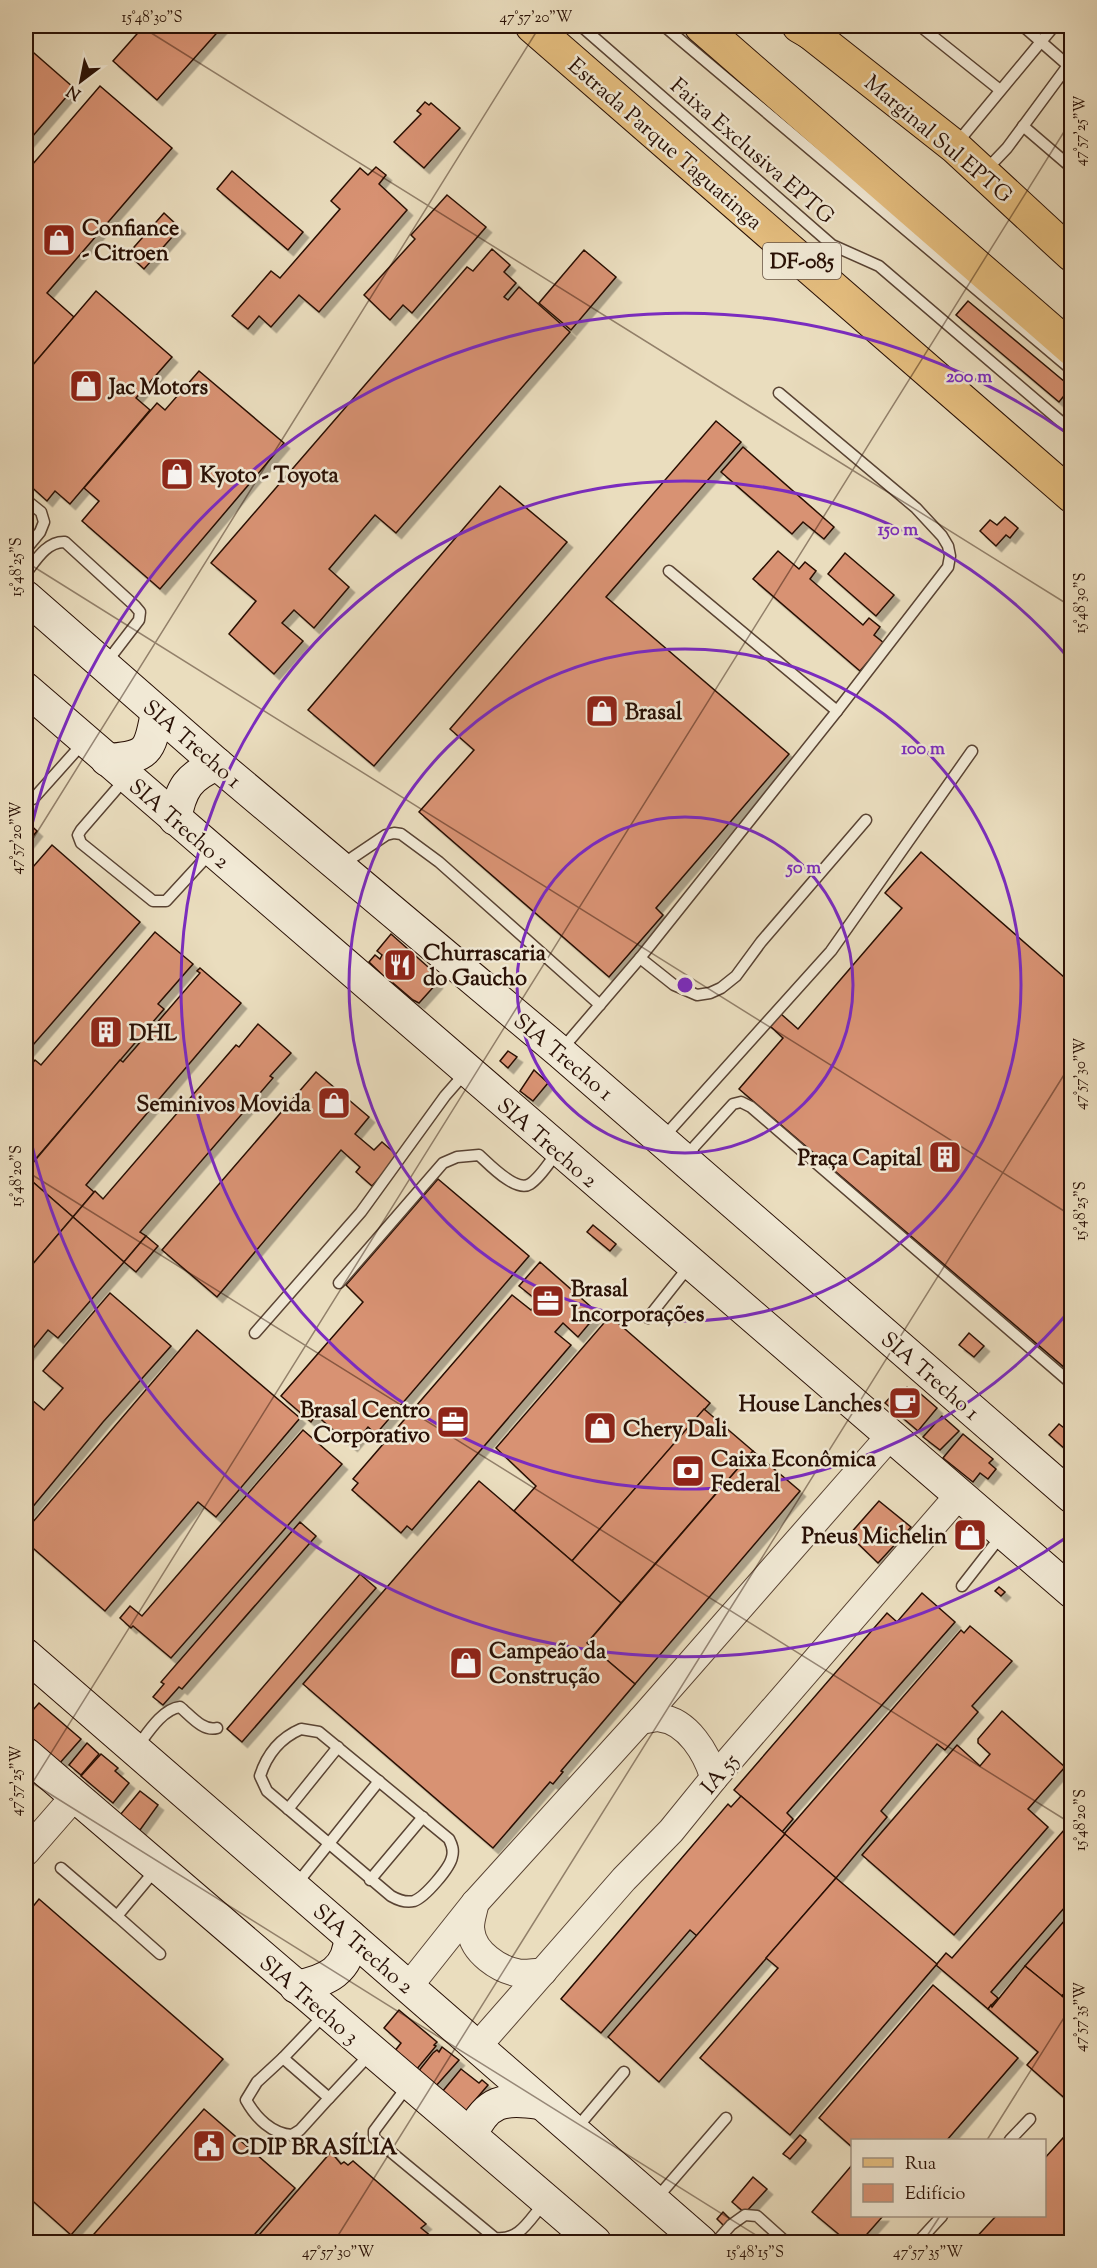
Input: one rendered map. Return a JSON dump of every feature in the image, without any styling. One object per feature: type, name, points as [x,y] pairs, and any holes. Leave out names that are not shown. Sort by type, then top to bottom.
[{"type":"main road","name":"Estrada Parque Taguatinga","points":[[532,26],[1071,496]]},
{"type":"main road","points":[[701,26],[1071,349]]},
{"type":"main road","name":"Marginal Sul EPTG","points":[[804,28],[954,146],[1071,255]]},
{"type":"main road","name":"SIA Trecho 1","points":[[26,597],[216,764],[560,1052],[1069,1490]]},
{"type":"main road","name":"SIA Trecho 2","points":[[26,689],[1071,1592]]},
{"type":"main road","points":[[106,759],[133,758],[147,748],[153,736],[157,712]]},
{"type":"main road","points":[[175,819],[179,799],[188,783],[199,772],[216,764]]},
{"type":"main road","name":"SIA Trecho 2","points":[[26,1655],[701,2242]]},
{"type":"main road","name":"SIA Trecho 3","points":[[26,1754],[595,2242]]},
{"type":"main road","points":[[296,1986],[311,1984],[338,1971],[347,1958],[350,1936]]},
{"type":"main road","points":[[471,2135],[477,2122],[489,2108],[504,2101],[539,2103]]},
{"type":"street","points":[[409,1986],[475,1903],[641,1720],[890,1436]]},
{"type":"street","name":"IA 55","points":[[476,2048],[624,1879],[671,1831],[714,1778],[959,1495]]},
{"type":"street","points":[[641,1720],[658,1718],[685,1730],[704,1753],[714,1778]]},
{"type":"street","points":[[26,1852],[74,1797]]},
{"type":"street","points":[[475,1903],[470,1928],[479,1950],[498,1966],[509,1970],[520,1973],[543,1972]]},
{"type":"lane","name":"Faixa Exclusiva EPTG","points":[[581,26],[832,244],[879,266],[1071,431]]},
{"type":"lane","name":"Faixa Exclusiva EPTG","points":[[664,26],[1071,370]]},
{"type":"lane","points":[[920,26],[1000,90]]},
{"type":"lane","points":[[983,172],[1006,148],[1070,64],[1023,26]]},
{"type":"lane","points":[[954,146],[1054,26]]},
{"type":"lane","points":[[1023,126],[1071,168]]},
{"type":"lane","points":[[560,1052],[640,958],[942,578],[948,567],[950,556],[942,536],[916,508],[779,393]]},
{"type":"lane","points":[[26,500],[41,512],[45,522],[26,549]]},
{"type":"lane","points":[[26,573],[50,545],[65,542],[135,606],[140,612],[139,620],[104,666]]},
{"type":"lane","points":[[669,571],[837,711]]},
{"type":"lane","points":[[672,1149],[831,951],[972,751]]},
{"type":"lane","points":[[33,799],[106,759]]},
{"type":"lane","points":[[106,759],[78,835],[81,843],[153,901],[159,903],[166,901],[213,851]]},
{"type":"lane","points":[[640,958],[674,985],[698,995],[721,988],[736,976],[866,820]]},
{"type":"lane","points":[[339,867],[386,835],[401,834],[439,862],[600,1005]]},
{"type":"lane","points":[[255,1332],[361,1212],[466,1071]]},
{"type":"lane","points":[[672,1149],[733,1104],[741,1101],[751,1107],[1071,1384]]},
{"type":"lane","points":[[339,1283],[443,1163],[457,1156],[478,1155],[515,1185],[524,1186],[531,1184],[558,1151]]},
{"type":"lane","points":[[648,1318],[690,1264]]},
{"type":"lane","points":[[962,1586],[1003,1533]]},
{"type":"lane","points":[[135,1750],[158,1722],[174,1708],[180,1707],[205,1727],[217,1728]]},
{"type":"lane","points":[[301,1729],[319,1732],[379,1781],[449,1839],[453,1847],[452,1859],[428,1891],[414,1901],[401,1901],[370,1880],[267,1791],[260,1776],[263,1765],[274,1748],[288,1734],[301,1729]]},
{"type":"lane","points":[[288,1809],[338,1747]]},
{"type":"lane","points":[[294,1888],[379,1781]]},
{"type":"lane","points":[[370,1880],[423,1817]]},
{"type":"lane","points":[[61,1868],[160,1954]]},
{"type":"lane","points":[[117,1916],[157,1868]]},
{"type":"lane","points":[[326,2012],[284,2058],[256,2082],[246,2100],[262,2121],[278,2133],[292,2135],[300,2130],[372,2052]]},
{"type":"lane","points":[[284,2058],[328,2098]]},
{"type":"lane","points":[[573,2132],[624,2072]]},
{"type":"lane","points":[[409,2084],[374,2131],[374,2138],[495,2238],[504,2240],[515,2236],[546,2200]]},
{"type":"lane","points":[[654,2202],[726,2118]]},
{"type":"lane","points":[[1011,2139],[1030,2119]]},
{"type":"lane","points":[[716,2242],[731,2225],[746,2215],[757,2216],[786,2242]]},
{"type":"lane","points":[[918,2242],[941,2217]]},
{"type":"building","points":[[144,26],[223,26],[157,100],[113,61]]},
{"type":"building","points":[[26,46],[74,88],[26,144]]},
{"type":"building","name":"Confiance - Citroen","points":[[100,86],[172,148],[47,293],[74,317],[26,373],[26,172]]},
{"type":"building","points":[[425,102],[429,105],[431,103],[460,128],[424,168],[394,142],[421,114],[417,111]]},
{"type":"building","points":[[376,167],[386,175],[379,184],[407,210],[319,312],[299,295],[271,327],[259,316],[248,329],[232,316],[271,271],[280,278],[340,209],[331,201],[360,168],[368,175]]},
{"type":"building","points":[[232,171],[303,232],[288,250],[217,189]]},
{"type":"building","points":[[447,195],[486,227],[412,313],[403,305],[390,320],[364,295],[415,239],[411,235]]},
{"type":"building","points":[[164,213],[180,228],[144,269],[128,254]]},
{"type":"building","points":[[492,249],[510,265],[504,272],[516,283],[504,297],[508,300],[519,287],[570,332],[396,533],[375,515],[329,569],[349,587],[314,628],[294,610],[282,623],[303,641],[274,674],[229,634],[256,601],[211,563],[467,267],[473,271]]},
{"type":"building","points":[[584,250],[616,277],[571,330],[539,303]]},
{"type":"building","name":"Jac Motors","points":[[96,291],[172,357],[136,398],[150,410],[70,504],[55,491],[47,501],[26,482],[26,373]]},
{"type":"building","points":[[968,301],[1071,387],[1059,402],[956,315]]},
{"type":"building","name":"Kyoto - Toyota","points":[[199,371],[284,443],[160,589],[82,521],[99,501],[84,488],[157,403],[165,410]]},
{"type":"building","name":"Brasal","points":[[716,421],[741,442],[606,597],[789,754],[656,908],[663,915],[609,977],[419,812],[474,750],[450,729]]},
{"type":"building","points":[[743,447],[834,527],[824,539],[803,522],[792,534],[721,472]]},
{"type":"building","points":[[500,486],[567,542],[374,766],[308,710]]},
{"type":"building","points":[[1005,517],[1018,528],[1010,538],[1006,535],[996,546],[980,531],[990,520],[997,525]]},
{"type":"building","points":[[778,551],[799,569],[805,562],[816,571],[810,579],[863,625],[869,618],[880,627],[874,635],[884,643],[860,671],[753,579]]},
{"type":"building","points":[[845,553],[894,595],[876,616],[828,574]]},
{"type":"building","points":[[26,821],[37,831],[26,845]]},
{"type":"building","points":[[52,845],[140,922],[26,1053],[26,875]]},
{"type":"building","name":"Praça Capital","points":[[921,852],[1072,984],[1072,1374],[739,1089],[783,1038],[770,1026],[781,1014],[798,1029],[902,908],[885,893]]},
{"type":"building","name":"DHL","points":[[155,932],[193,964],[158,1004],[164,1009],[33,1162],[26,1157],[26,1071],[35,1060],[41,1065]]},
{"type":"building","points":[[391,934],[436,974],[437,983],[419,1003],[392,984],[369,962],[375,955],[380,959],[382,955],[377,951]]},
{"type":"building","points":[[200,968],[241,1003],[86,1185],[94,1192],[73,1217],[26,1176],[26,1171],[120,1060],[123,1062],[200,973],[197,971]]},
{"type":"building","points":[[258,1024],[291,1053],[270,1076],[273,1078],[140,1232],[146,1236],[124,1262],[73,1217],[95,1191],[103,1199],[236,1045],[239,1047]]},
{"type":"building","points":[[508,1051],[517,1057],[508,1068],[500,1061]]},
{"type":"building","points":[[534,1070],[548,1083],[533,1101],[520,1091]]},
{"type":"building","points":[[316,1072],[369,1117],[355,1134],[374,1150],[382,1142],[398,1156],[372,1186],[356,1172],[360,1167],[341,1150],[217,1297],[162,1250]]},
{"type":"building","points":[[26,1176],[73,1217],[26,1272]]},
{"type":"building","points":[[438,1179],[529,1256],[376,1434],[368,1427],[352,1446],[316,1415],[311,1422],[281,1396],[363,1302],[346,1285]]},
{"type":"building","points":[[73,1217],[124,1262],[58,1338],[48,1330],[26,1357],[26,1272]]},
{"type":"building","points":[[593,1225],[616,1244],[610,1251],[587,1232]]},
{"type":"building","points":[[146,1236],[158,1246],[136,1272],[124,1262]]},
{"type":"building","name":"Brasal Centro Corporativo","points":[[540,1262],[598,1313],[578,1337],[563,1323],[555,1332],[571,1345],[412,1530],[407,1526],[401,1533],[352,1490],[358,1483],[353,1479],[512,1295],[531,1310],[539,1302],[519,1286]]},
{"type":"building","points":[[110,1293],[171,1346],[103,1422],[26,1515],[26,1395],[44,1410],[63,1388],[43,1371]]},
{"type":"building","name":"Chery Dali","points":[[610,1316],[710,1403],[572,1561],[514,1511],[536,1486],[496,1448]]},
{"type":"building","points":[[197,1330],[300,1418],[216,1517],[198,1502],[105,1611],[26,1542],[26,1530]]},
{"type":"building","points":[[969,1333],[984,1346],[974,1357],[959,1345]]},
{"type":"building","points":[[907,1387],[912,1392],[915,1389],[937,1408],[918,1431],[885,1403],[894,1393],[899,1397]]},
{"type":"building","points":[[704,1409],[753,1451],[621,1603],[572,1561]]},
{"type":"building","points":[[942,1416],[959,1431],[940,1450],[923,1437]]},
{"type":"building","points":[[1059,1424],[1072,1434],[1072,1441],[1065,1449],[1049,1435]]},
{"type":"building","points":[[303,1430],[342,1464],[171,1658],[120,1618],[130,1606],[142,1616]]},
{"type":"building","points":[[963,1434],[993,1459],[989,1463],[996,1469],[988,1479],[980,1473],[973,1482],[943,1458]]},
{"type":"building","points":[[753,1451],[800,1491],[635,1684],[587,1643]]},
{"type":"building","name":"Campeão da Construção","points":[[479,1481],[621,1603],[587,1643],[635,1684],[561,1771],[563,1772],[553,1784],[550,1782],[493,1848],[303,1684]]},
{"type":"building","points":[[879,1501],[911,1527],[878,1563],[849,1535]]},
{"type":"building","points":[[300,1522],[316,1536],[182,1689],[179,1687],[163,1705],[153,1697],[164,1684],[161,1682]]},
{"type":"building","points":[[360,1574],[376,1588],[242,1742],[227,1729]]},
{"type":"building","points":[[999,1587],[1005,1592],[1001,1596],[995,1591]]},
{"type":"building","points":[[922,1593],[955,1622],[787,1813],[793,1819],[782,1832],[734,1790],[887,1613],[897,1622]]},
{"type":"building","points":[[970,1626],[1012,1661],[972,1706],[978,1712],[945,1750],[937,1744],[881,1811],[887,1817],[836,1878],[784,1834],[961,1630],[964,1633]]},
{"type":"building","points":[[39,1703],[81,1739],[59,1764],[26,1733],[26,1718]]},
{"type":"building","points":[[1002,1711],[1065,1767],[1028,1809],[1048,1827],[954,1935],[862,1855],[957,1745],[980,1766],[990,1754],[978,1743],[978,1739]]},
{"type":"building","points":[[87,1743],[99,1754],[81,1775],[69,1765]]},
{"type":"building","points":[[101,1754],[118,1768],[115,1771],[129,1783],[113,1803],[81,1776]]},
{"type":"building","points":[[140,1791],[158,1805],[140,1830],[120,1815]]},
{"type":"building","points":[[741,1796],[785,1834],[697,1936],[690,1930],[601,2033],[561,1999],[728,1804],[731,1807]]},
{"type":"building","points":[[1072,1821],[1072,1899],[991,1992],[998,1998],[988,2009],[936,1965],[946,1953],[952,1958]]},
{"type":"building","points":[[785,1834],[836,1878],[659,2082],[608,2037]]},
{"type":"building","points":[[836,1878],[937,1964],[790,2135],[700,2058],[778,1968],[766,1958]]},
{"type":"building","points":[[39,1899],[223,2059],[71,2235],[26,2195],[26,1915]]},
{"type":"building","points":[[1072,1912],[1072,1985],[1062,1996],[1025,1966]]},
{"type":"building","points":[[1025,1966],[1072,2004],[1072,2099],[1069,2102],[1027,2065],[1038,2052],[988,2009]]},
{"type":"building","points":[[933,1985],[1018,2058],[948,2139],[851,2139],[851,2146],[819,2118]]},
{"type":"building","points":[[1072,1985],[1072,2004],[1062,1996]]},
{"type":"building","points":[[399,2010],[437,2042],[416,2070],[394,2052],[401,2043],[384,2028]]},
{"type":"building","points":[[442,2047],[459,2060],[435,2087],[417,2073],[433,2053],[437,2050],[439,2052]]},
{"type":"building","points":[[461,2069],[479,2083],[482,2080],[488,2085],[465,2112],[442,2092]]},
{"type":"building","name":"CDIP BRASÍLIA","points":[[204,2109],[295,2188],[248,2242],[87,2242]]},
{"type":"building","points":[[1072,2128],[1072,2242],[972,2242],[995,2217],[1046,2217],[1046,2157]]},
{"type":"building","points":[[800,2135],[806,2140],[790,2159],[783,2154]]},
{"type":"building","points":[[331,2152],[341,2164],[344,2162],[348,2165],[353,2161],[426,2224],[421,2228],[437,2241],[449,2237],[451,2242],[253,2242]]},
{"type":"building","points":[[851,2166],[851,2217],[882,2217],[860,2242],[848,2242],[812,2212]]},
{"type":"building","points":[[753,2177],[767,2189],[745,2213],[732,2202]]},
{"type":"building","points":[[723,2212],[730,2219],[724,2226],[717,2219]]},
{"type":"place","name":"Confiance - Citroen","points":[[59,240]]},
{"type":"place","name":"Jac Motors","points":[[86,386]]},
{"type":"place","name":"Kyoto - Toyota","points":[[177,474]]},
{"type":"place","name":"Brasal","points":[[602,711]]},
{"type":"place","name":"Churrascaria do Gaucho","points":[[400,965]]},
{"type":"place","name":"DHL","points":[[106,1032]]},
{"type":"place","name":"Seminivos Movida","points":[[334,1103]]},
{"type":"place","name":"Praça Capital","points":[[945,1157]]},
{"type":"place","name":"Brasal Incorporações","points":[[548,1301]]},
{"type":"place","name":"House Lanches","points":[[905,1403]]},
{"type":"place","name":"Brasal Centro Corporativo","points":[[453,1422]]},
{"type":"place","name":"Chery Dali","points":[[600,1428]]},
{"type":"place","name":"Caixa Econômica Federal","points":[[688,1471]]},
{"type":"place","name":"Pneus Michelin","points":[[970,1535]]},
{"type":"place","name":"Campeão da Construção","points":[[466,1663]]},
{"type":"place","name":"CDIP BRASÍLIA","points":[[209,2146]]}]
